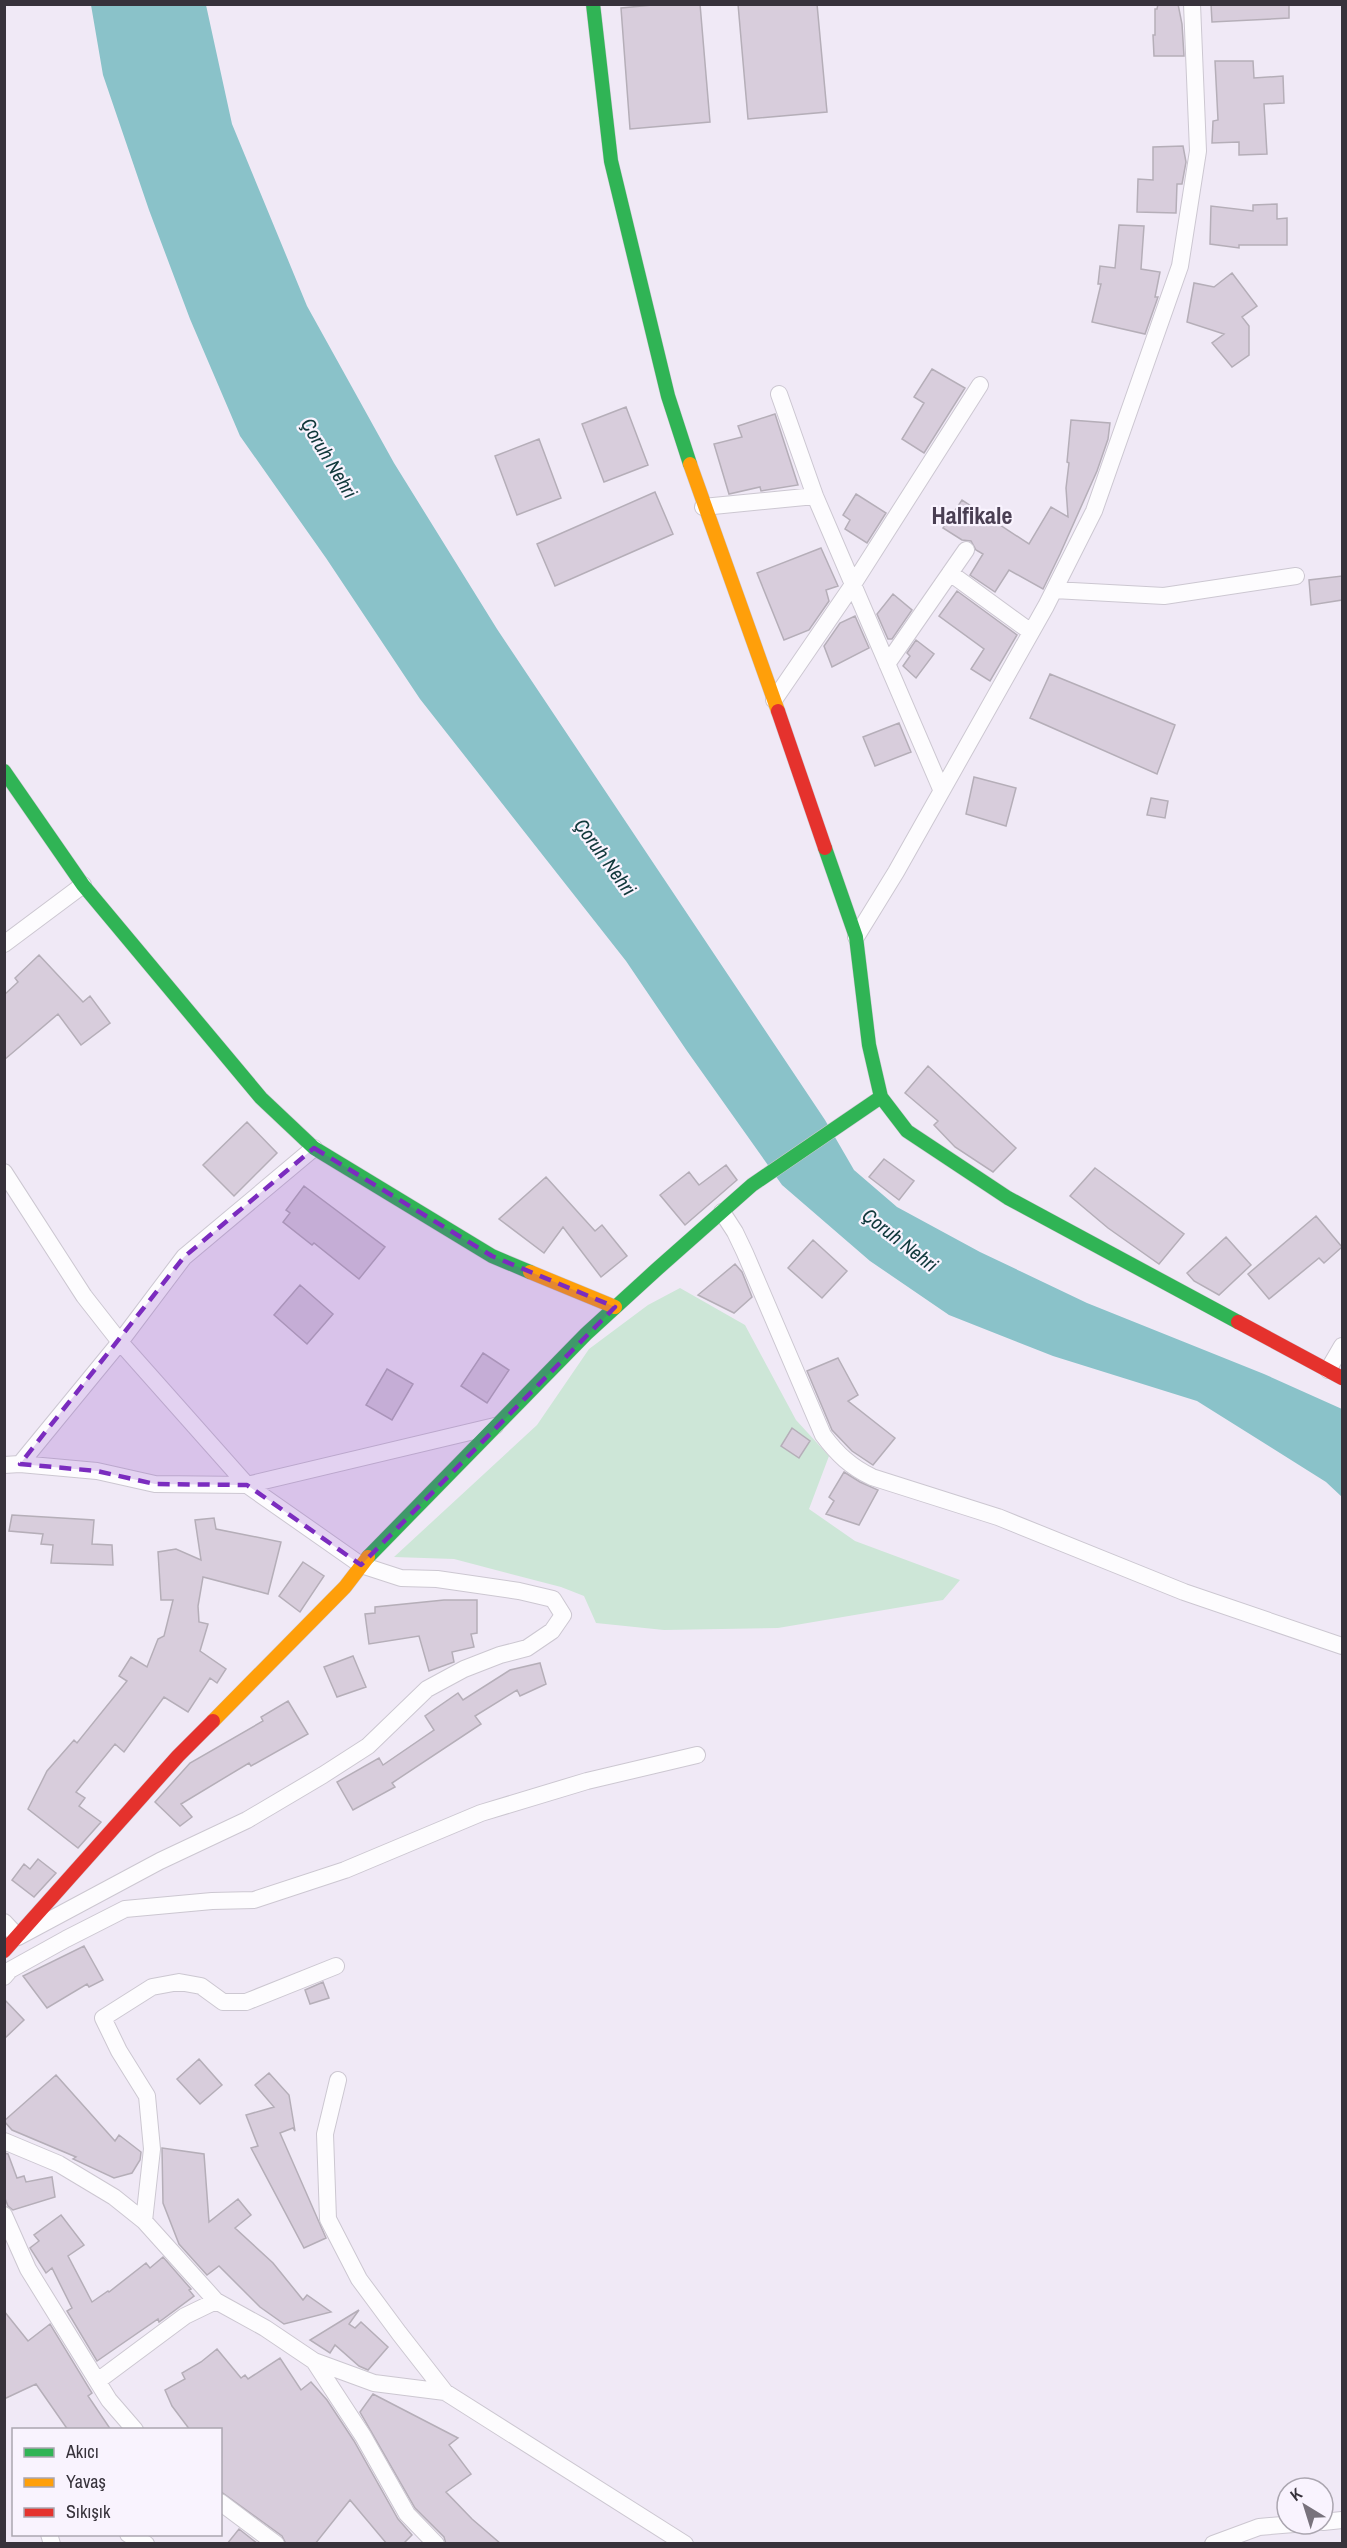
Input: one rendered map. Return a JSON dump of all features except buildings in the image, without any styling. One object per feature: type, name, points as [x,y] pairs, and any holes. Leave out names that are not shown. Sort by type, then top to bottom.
[{"type":"main road","points":[[593,4],[611,161],[668,396],[703,507],[774,700],[856,937],[869,1045],[880,1097],[907,1131],[1008,1198],[1335,1374]]},
{"type":"main road","points":[[4,771],[83,885],[261,1098],[314,1148],[492,1256],[615,1307]]},
{"type":"main road","points":[[4,1951],[178,1756],[345,1587],[361,1565],[586,1334],[752,1185],[850,1120],[880,1097]]},
{"type":"street","points":[[856,937],[896,872],[1031,632],[1094,511],[1180,266],[1198,151],[1192,4]]},
{"type":"street","points":[[774,700],[852,586],[980,385]]},
{"type":"street","points":[[779,394],[815,496],[941,789]]},
{"type":"street","points":[[703,507],[815,496]]},
{"type":"street","points":[[887,664],[966,549]]},
{"type":"street","points":[[950,573],[1031,632]]},
{"type":"street","points":[[1054,590],[1164,596],[1296,576]]},
{"type":"street","points":[[4,944],[83,885]]},
{"type":"street","points":[[12,1465],[120,1342],[184,1257],[314,1148]]},
{"type":"street","points":[[4,1172],[84,1296],[120,1342],[247,1485],[361,1565],[401,1578],[438,1579],[553,1599],[563,1615],[552,1631],[527,1648],[500,1655],[464,1669],[427,1689],[368,1746],[247,1820],[160,1861],[18,1938],[4,1922]]},
{"type":"street","points":[[722,1212],[745,1253],[823,1435],[834,1449],[859,1471],[998,1517],[1184,1592],[1342,1646]]},
{"type":"street","points":[[1335,1374],[1342,1347]]},
{"type":"street","points":[[12,1465],[97,1471],[155,1484],[247,1485],[495,1426]]},
{"type":"street","points":[[4,1977],[10,1971],[66,1939],[125,1909],[212,1901],[254,1900],[345,1870],[482,1813],[587,1781],[697,1755]]},
{"type":"street","points":[[144,2221],[152,2149],[147,2096],[119,2051],[103,2018],[152,1987],[179,1982],[201,1986],[223,2002],[246,2002],[336,1966]]},
{"type":"street","points":[[338,2080],[325,2134],[328,2219],[359,2279],[445,2392],[685,2544]]},
{"type":"street","points":[[4,2141],[59,2164],[114,2197],[144,2221],[216,2301],[265,2328],[314,2361],[374,2383],[445,2392]]},
{"type":"street","points":[[4,2215],[27,2269],[99,2380],[109,2400],[133,2428]]},
{"type":"street","points":[[99,2380],[184,2316],[216,2301]]},
{"type":"street","points":[[314,2361],[363,2436],[406,2514],[436,2544]]},
{"type":"street","points":[[222,2504],[276,2544]]},
{"type":"street","points":[[1213,2544],[1259,2527],[1275,2526]]},
{"type":"street","points":[[130,2536],[146,2544]]},
{"type":"highlighted area","points":[[314,1148],[492,1256],[615,1307],[361,1565],[247,1485],[155,1484],[97,1471],[20,1464],[184,1257]]},
{"type":"green space","points":[[680,1288],[745,1325],[796,1420],[829,1456],[809,1509],[855,1541],[960,1580],[943,1600],[778,1628],[664,1630],[596,1623],[584,1596],[561,1587],[454,1559],[394,1557],[537,1425],[589,1349],[648,1305]]},
{"type":"water","name":"Çoruh Nehri","points":[[91,5],[206,5],[232,124],[307,306],[394,463],[497,629],[825,1120],[854,1170],[897,1207],[980,1252],[1087,1303],[1264,1374],[1342,1409],[1342,1497],[1326,1482],[1197,1401],[1053,1356],[949,1315],[870,1261],[782,1185],[626,961],[420,699],[326,558],[240,436],[190,319],[149,210],[103,75]]},
{"type":"traffic: fast","points":[[593,4],[611,161],[668,396],[690,464]]},
{"type":"traffic: fast","points":[[4,771],[83,885],[261,1098],[314,1148],[492,1256],[530,1272]]},
{"type":"traffic: fast","points":[[825,848],[856,937],[869,1045],[881,1097],[907,1131],[1008,1198],[1238,1322]]},
{"type":"traffic: fast","points":[[368,1557],[586,1334],[656,1270],[752,1185],[881,1097]]},
{"type":"traffic: slow","points":[[690,464],[778,711]]},
{"type":"traffic: slow","points":[[530,1272],[615,1307]]},
{"type":"traffic: slow","points":[[213,1721],[345,1587],[368,1557]]},
{"type":"traffic: jam","points":[[778,711],[825,848]]},
{"type":"traffic: jam","points":[[1238,1322],[1342,1378]]},
{"type":"traffic: jam","points":[[4,1951],[178,1756],[213,1721]]},
{"type":"district","name":"Halfikale","points":[[972,516]]}]
